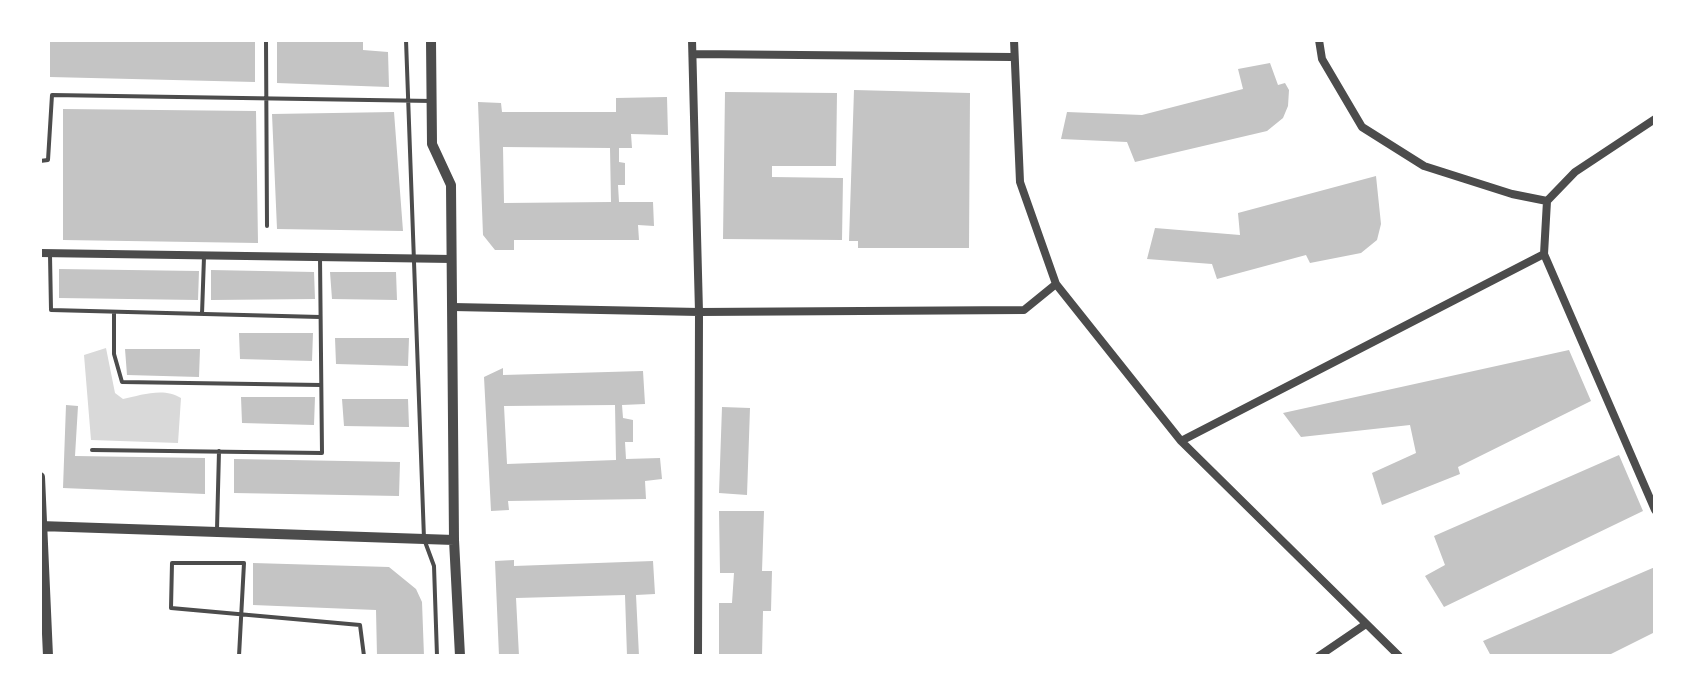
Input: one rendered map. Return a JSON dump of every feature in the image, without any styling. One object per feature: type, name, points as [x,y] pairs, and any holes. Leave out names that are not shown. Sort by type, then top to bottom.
[{"type":"street","points":[[431,40],[432,144],[451,185],[454,540],[460,656]]},
{"type":"street","points":[[692,40],[695,54],[699,312],[698,656]]},
{"type":"street","points":[[1014,40],[1012,57],[1020,182],[1056,284],[1181,441],[1399,656]]},
{"type":"street","points":[[1319,40],[1322,59],[1362,127],[1424,166],[1512,194],[1547,201]]},
{"type":"street","points":[[695,54],[1012,57]]},
{"type":"street","points":[[1655,119],[1575,172],[1547,201],[1544,254],[1655,510]]},
{"type":"street","points":[[45,253],[452,259]]},
{"type":"street","points":[[1181,441],[1544,254]]},
{"type":"street","points":[[453,307],[699,312],[1024,310],[1056,284]]},
{"type":"street","points":[[40,477],[48,656]]},
{"type":"street","points":[[41,526],[454,540]]},
{"type":"street","points":[[1319,656],[1366,624]]},
{"type":"lane","points":[[266,40],[267,226]]},
{"type":"lane","points":[[406,40],[424,539],[434,566],[437,656]]},
{"type":"lane","points":[[40,161],[48,160],[52,95],[432,101]]},
{"type":"lane","points":[[45,253],[51,310],[320,317]]},
{"type":"lane","points":[[202,314],[204,255]]},
{"type":"lane","points":[[92,450],[322,453],[320,257]]},
{"type":"lane","points":[[114,312],[114,354],[122,382],[321,385]]},
{"type":"lane","points":[[216,532],[219,451]]},
{"type":"lane","points":[[239,656],[241,614],[244,563],[172,563],[171,608],[241,614],[360,625],[364,656]]},
{"type":"shaded area","points":[[106,348],[115,393],[123,399],[160,392],[181,398],[178,443],[91,440],[84,355]]},
{"type":"building","points":[[50,40],[255,40],[255,82],[50,77]]},
{"type":"building","points":[[277,40],[363,40],[363,50],[388,52],[389,87],[277,83]]},
{"type":"building","points":[[1270,63],[1278,85],[1285,83],[1289,90],[1283,118],[1267,131],[1135,162],[1127,142],[1061,139],[1067,112],[1142,115],[1243,89],[1238,69]]},
{"type":"building","points":[[854,90],[970,93],[969,248],[858,248],[858,241],[849,241]]},
{"type":"building","points":[[725,92],[837,93],[836,166],[772,166],[772,177],[843,178],[842,240],[723,239]]},
{"type":"building","points":[[667,97],[668,135],[631,134],[632,148],[619,148],[619,162],[625,163],[625,185],[618,185],[619,202],[653,202],[654,226],[638,225],[639,240],[514,240],[514,250],[495,250],[483,235],[478,102],[501,103],[502,112],[616,112],[616,98]],"holes":[[[503,147],[610,148],[611,202],[504,203]]]},
{"type":"building","points":[[63,109],[256,111],[258,243],[63,240]]},
{"type":"building","points":[[394,112],[403,231],[277,229],[272,114]]},
{"type":"building","points":[[1376,176],[1381,224],[1377,240],[1361,253],[1310,263],[1306,255],[1217,279],[1212,264],[1147,259],[1155,228],[1240,235],[1238,213]]},
{"type":"building","points":[[59,269],[199,271],[198,300],[59,298]]},
{"type":"building","points":[[211,270],[314,272],[315,299],[211,300]]},
{"type":"building","points":[[330,272],[396,272],[397,300],[332,299]]},
{"type":"building","points":[[239,333],[313,333],[312,361],[240,359]]},
{"type":"building","points":[[335,338],[409,338],[408,366],[336,364]]},
{"type":"building","points":[[125,349],[200,349],[199,377],[127,375]]},
{"type":"building","points":[[1569,350],[1591,401],[1458,467],[1460,474],[1382,505],[1372,473],[1416,453],[1410,425],[1301,437],[1283,413]]},
{"type":"building","points":[[503,368],[503,375],[643,371],[645,404],[622,405],[623,418],[633,420],[633,442],[625,442],[626,459],[660,458],[662,479],[645,481],[646,499],[508,501],[509,510],[491,511],[484,377]],"holes":[[[615,405],[616,460],[507,464],[504,406]]]},
{"type":"building","points":[[241,397],[315,397],[314,425],[242,423]]},
{"type":"building","points":[[342,399],[408,399],[409,427],[344,426]]},
{"type":"building","points":[[66,405],[78,406],[75,456],[205,458],[205,494],[63,488]]},
{"type":"building","points":[[722,407],[750,408],[747,495],[719,493]]},
{"type":"building","points":[[1619,455],[1643,511],[1444,607],[1425,576],[1445,565],[1434,536]]},
{"type":"building","points":[[234,459],[400,462],[399,496],[234,493]]},
{"type":"building","points":[[719,511],[764,511],[762,571],[772,571],[771,611],[763,611],[762,656],[719,656],[719,603],[732,603],[734,573],[720,573]]},
{"type":"building","points":[[514,560],[514,566],[653,561],[655,594],[636,595],[639,656],[627,656],[625,595],[516,598],[519,656],[499,656],[495,561]]},
{"type":"building","points":[[253,563],[389,567],[416,589],[422,602],[424,656],[377,656],[376,610],[253,605]]},
{"type":"building","points":[[1655,567],[1655,632],[1607,656],[1491,656],[1483,641]]}]
